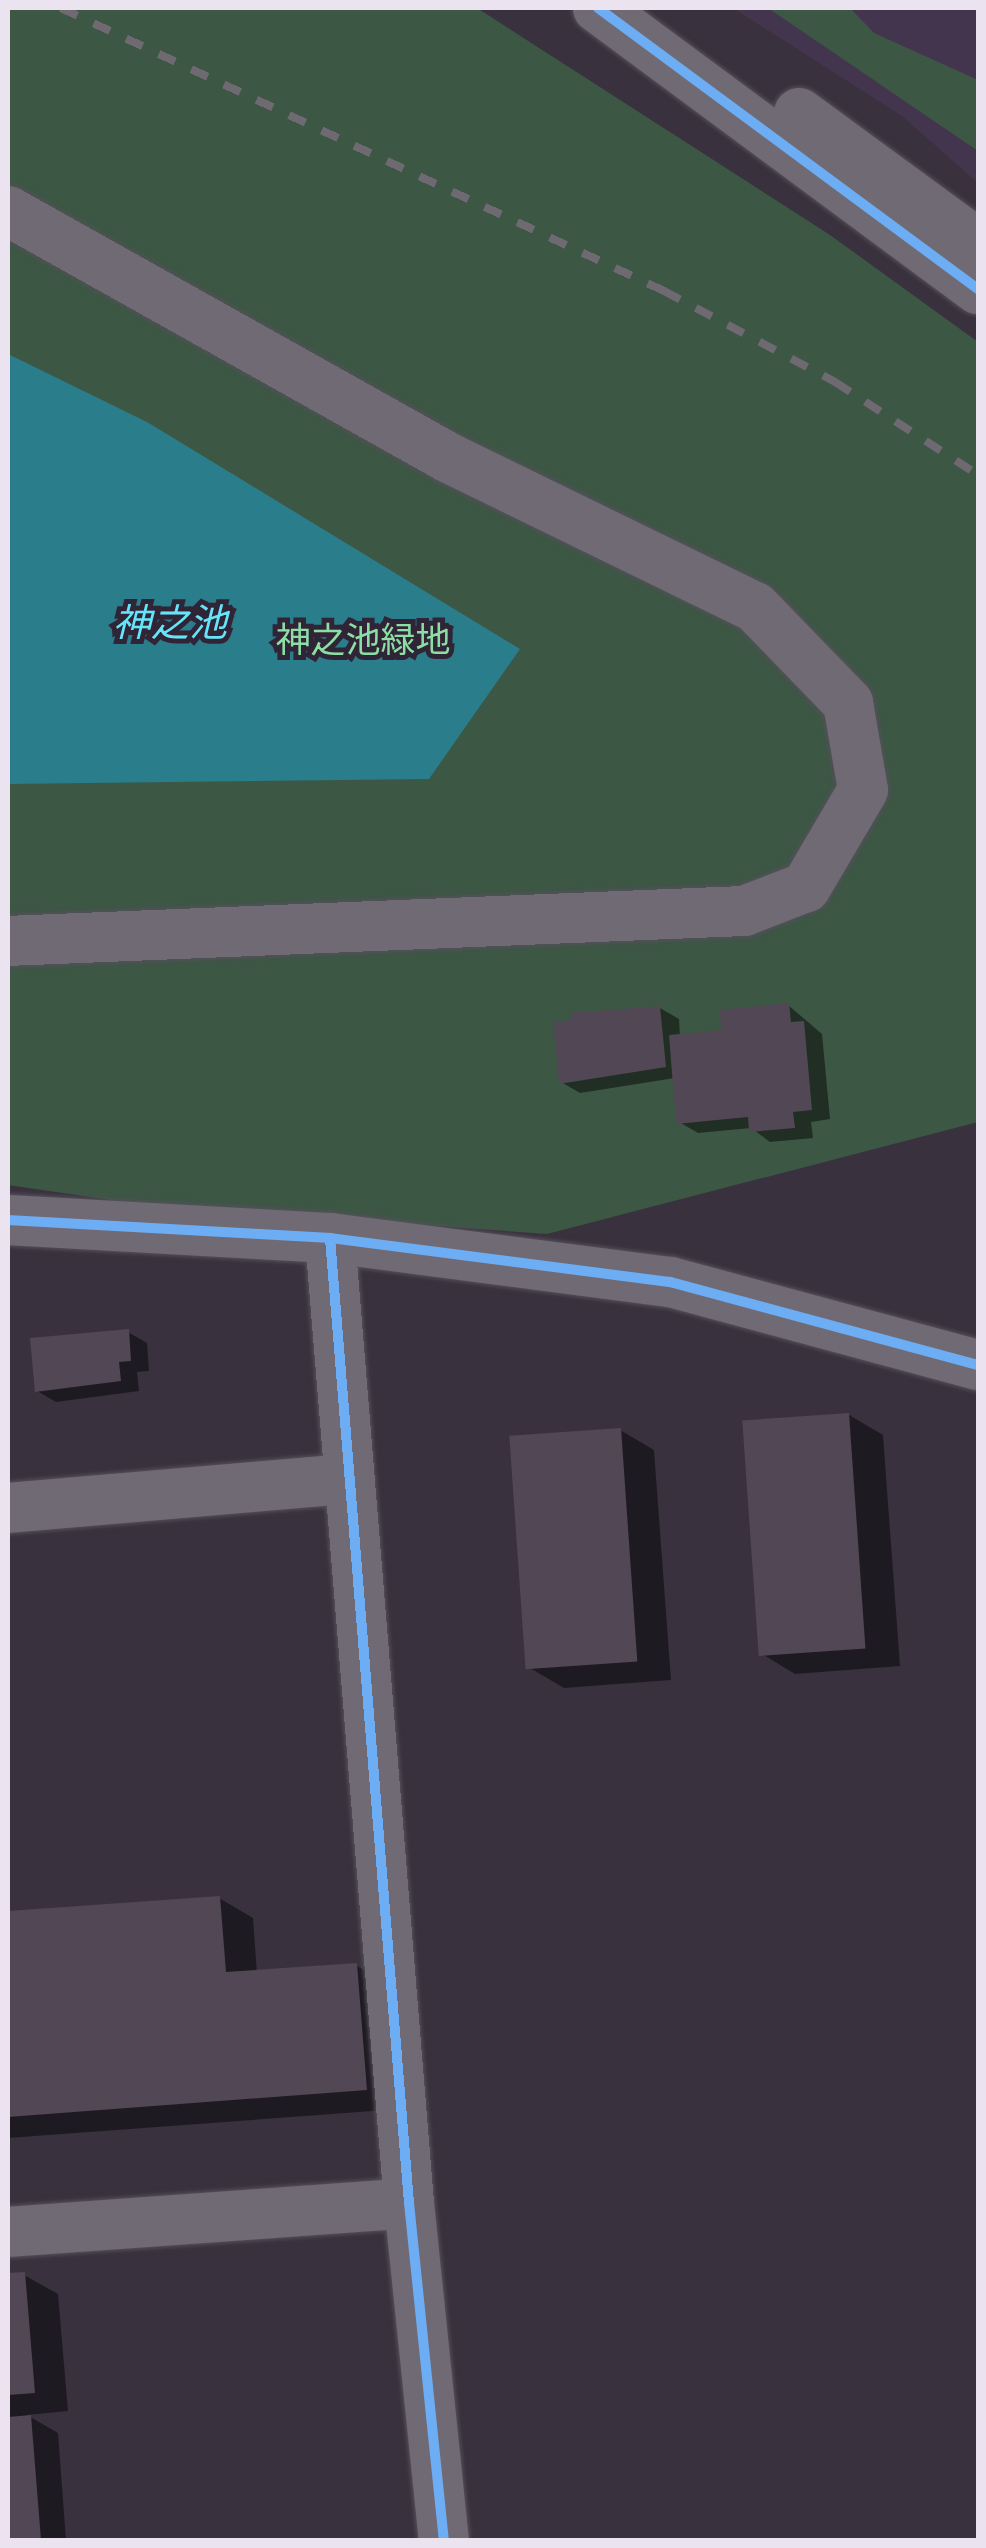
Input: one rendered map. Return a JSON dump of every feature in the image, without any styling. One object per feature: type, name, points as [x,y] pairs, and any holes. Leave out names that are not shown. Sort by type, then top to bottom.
[{"type":"street","points":[[598,8],[978,289]]},
{"type":"street","points":[[654,8],[978,244]]},
{"type":"street","points":[[8,211],[449,458],[755,607],[848,704],[864,790],[806,887],[744,911],[8,941]]},
{"type":"street","points":[[8,1220],[330,1238],[670,1282],[978,1365]]},
{"type":"street","points":[[330,1238],[409,2203],[444,2540]]},
{"type":"street","points":[[8,1508],[348,1479]]},
{"type":"street","points":[[8,2232],[409,2203]]},
{"type":"shaded area","points":[[733,8],[978,8],[978,183],[902,116]]},
{"type":"green space","name":"神之池緑地","points":[[8,8],[477,8],[830,235],[978,342],[978,1122],[547,1234],[145,1205],[8,1185]]},
{"type":"green space","points":[[768,8],[850,8],[874,33],[978,80],[978,151]]},
{"type":"water","name":"神之池","points":[[8,354],[147,422],[520,649],[429,779],[8,784]]},
{"type":"building","points":[[789,1003],[791,1022],[804,1021],[812,1110],[793,1112],[795,1128],[749,1132],[748,1117],[676,1124],[669,1035],[721,1030],[720,1010]]},
{"type":"building","points":[[660,1006],[666,1067],[559,1084],[553,1022],[571,1020],[571,1013]]},
{"type":"building","points":[[129,1329],[131,1361],[119,1362],[121,1381],[35,1392],[30,1338]]},
{"type":"building","points":[[849,1413],[865,1648],[759,1656],[742,1420]]},
{"type":"building","points":[[621,1428],[637,1661],[526,1669],[509,1436]]},
{"type":"building","points":[[220,1896],[226,1972],[357,1963],[367,2090],[8,2117],[8,1911]]},
{"type":"building","points":[[25,2272],[35,2393],[8,2395],[8,2273]]},
{"type":"building","points":[[31,2415],[41,2540],[8,2540],[8,2417]]},
{"type":"railway","points":[[61,8],[664,291],[835,382],[978,475]]},
{"type":"cycle path","points":[[598,8],[978,289]]},
{"type":"cycle path","points":[[8,1220],[330,1238],[670,1282],[978,1365]]},
{"type":"cycle path","points":[[330,1238],[409,2203],[444,2540]]}]
